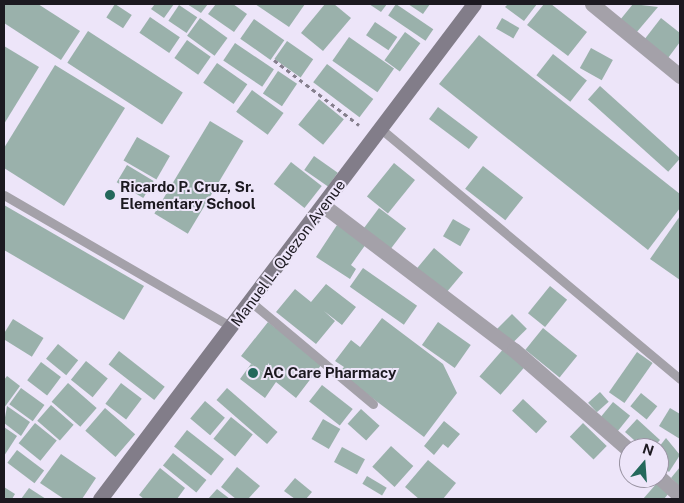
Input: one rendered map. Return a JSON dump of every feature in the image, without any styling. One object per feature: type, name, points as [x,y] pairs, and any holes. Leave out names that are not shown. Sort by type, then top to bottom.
[{"type":"main road","name":"Manuel L. Quezon Avenue","points":[[100,499],[324,206],[474,4]]},
{"type":"street","points":[[592,4],[680,76]]},
{"type":"street","points":[[324,206],[514,350],[619,441]]},
{"type":"street","points":[[669,486],[680,496]]},
{"type":"lane","points":[[378,133],[680,379]]},
{"type":"lane","points":[[4,195],[232,327]]},
{"type":"lane","points":[[251,302],[373,404]]},
{"type":"path","points":[[274,60],[378,133]]},
{"type":"building","points":[[4,4],[38,4],[80,31],[61,60],[4,23]]},
{"type":"building","points":[[115,4],[132,15],[123,28],[106,17]]},
{"type":"building","points":[[155,4],[174,4],[164,18],[151,9]]},
{"type":"building","points":[[187,4],[208,4],[201,13]]},
{"type":"building","points":[[216,4],[233,4],[247,14],[234,32],[208,14]]},
{"type":"building","points":[[255,4],[305,4],[289,27]]},
{"type":"building","points":[[325,4],[334,4],[351,18],[323,51],[301,33]]},
{"type":"building","points":[[369,4],[387,4],[381,12]]},
{"type":"building","points":[[396,4],[433,29],[425,41],[388,16]]},
{"type":"building","points":[[408,4],[430,4],[423,14]]},
{"type":"building","points":[[508,4],[537,4],[524,21],[505,7]]},
{"type":"building","points":[[544,4],[551,4],[587,32],[568,56],[527,25]]},
{"type":"building","points":[[633,4],[658,7],[636,33],[620,20]]},
{"type":"building","points":[[179,5],[197,17],[187,33],[168,21]]},
{"type":"building","points":[[150,17],[180,37],[169,53],[139,33]]},
{"type":"building","points":[[200,18],[228,38],[215,56],[187,36]]},
{"type":"building","points":[[502,18],[519,28],[513,38],[496,28]]},
{"type":"building","points":[[661,18],[680,33],[680,42],[668,58],[644,40]]},
{"type":"building","points":[[254,19],[284,40],[271,60],[240,39]]},
{"type":"building","points":[[375,22],[397,37],[388,50],[366,35]]},
{"type":"building","points":[[88,31],[183,93],[162,124],[67,63]]},
{"type":"building","points":[[405,32],[420,43],[400,71],[384,60]]},
{"type":"building","points":[[479,35],[680,194],[680,208],[648,250],[439,84]]},
{"type":"building","points":[[349,37],[394,69],[377,92],[332,61]]},
{"type":"building","points":[[187,40],[211,57],[198,75],[174,58]]},
{"type":"building","points":[[287,41],[313,59],[301,77],[274,59]]},
{"type":"building","points":[[235,43],[274,69],[262,87],[223,60]]},
{"type":"building","points":[[4,46],[39,67],[4,124]]},
{"type":"building","points":[[591,48],[613,60],[602,80],[580,68]]},
{"type":"building","points":[[553,54],[587,80],[570,102],[536,75]]},
{"type":"building","points":[[217,63],[247,84],[234,104],[203,83]]},
{"type":"building","points":[[327,64],[373,99],[359,117],[313,82]]},
{"type":"building","points":[[55,65],[125,108],[64,206],[4,168],[4,148]]},
{"type":"building","points":[[278,71],[297,84],[282,106],[263,93]]},
{"type":"building","points":[[600,86],[680,158],[668,172],[588,99]]},
{"type":"building","points":[[252,90],[284,113],[268,135],[236,112]]},
{"type":"building","points":[[319,99],[344,119],[323,145],[298,125]]},
{"type":"building","points":[[438,107],[478,137],[469,149],[429,119]]},
{"type":"building","points":[[210,121],[243,141],[188,234],[154,214]]},
{"type":"building","points":[[137,137],[170,156],[156,179],[124,160]]},
{"type":"building","points":[[314,156],[338,173],[328,187],[304,170]]},
{"type":"building","points":[[291,162],[322,186],[304,208],[274,184]]},
{"type":"building","points":[[394,163],[415,180],[388,213],[367,196]]},
{"type":"building","points":[[127,165],[154,181],[143,198],[117,182]]},
{"type":"building","points":[[483,166],[523,197],[505,220],[465,189]]},
{"type":"building","points":[[4,205],[144,286],[124,320],[4,250]]},
{"type":"building","points":[[379,208],[406,228],[389,252],[362,231]]},
{"type":"building","points":[[680,216],[680,280],[650,259]]},
{"type":"building","points":[[453,219],[470,229],[460,246],[443,236]]},
{"type":"building","points":[[337,225],[366,244],[351,265],[356,269],[350,279],[316,257]]},
{"type":"building","points":[[434,248],[463,272],[445,294],[416,269]]},
{"type":"building","points":[[363,268],[417,306],[404,325],[350,287]]},
{"type":"building","points":[[326,284],[356,307],[342,325],[324,311],[335,321],[316,344],[276,312],[295,289],[311,302]]},
{"type":"building","points":[[550,286],[567,300],[545,327],[528,313]]},
{"type":"building","points":[[512,314],[527,329],[511,345],[496,330]]},
{"type":"building","points":[[382,318],[443,364],[457,393],[424,437],[339,373],[344,367],[335,361],[351,340],[360,347]]},
{"type":"building","points":[[13,319],[44,338],[32,357],[4,339],[4,333]]},
{"type":"building","points":[[268,322],[322,364],[296,398],[276,382],[265,398],[240,379],[251,364],[270,378],[241,356]]},
{"type":"building","points":[[438,322],[471,345],[455,368],[422,345]]},
{"type":"building","points":[[543,328],[577,356],[560,377],[525,350]]},
{"type":"building","points":[[58,344],[78,360],[66,375],[46,359]]},
{"type":"building","points":[[505,347],[526,365],[501,395],[479,376]]},
{"type":"building","points":[[119,351],[165,387],[154,400],[109,364]]},
{"type":"building","points":[[637,352],[653,363],[624,403],[609,392]]},
{"type":"building","points":[[86,361],[108,379],[93,397],[71,380]]},
{"type":"building","points":[[41,362],[61,377],[47,395],[27,380]]},
{"type":"building","points":[[7,376],[20,386],[4,408],[4,380]]},
{"type":"building","points":[[68,383],[97,408],[80,427],[52,402]]},
{"type":"building","points":[[121,383],[142,399],[126,419],[105,404]]},
{"type":"building","points":[[322,385],[353,409],[340,426],[309,402]]},
{"type":"building","points":[[21,388],[44,405],[33,421],[9,404]]},
{"type":"building","points":[[227,388],[278,432],[267,444],[217,400]]},
{"type":"building","points":[[600,392],[609,402],[597,412],[588,403]]},
{"type":"building","points":[[641,393],[657,406],[647,419],[630,406]]},
{"type":"building","points":[[523,399],[547,422],[536,433],[512,411]]},
{"type":"building","points":[[205,401],[225,418],[210,435],[190,419]]},
{"type":"building","points":[[613,402],[630,416],[616,434],[599,420]]},
{"type":"building","points":[[51,405],[74,425],[60,441],[37,421]]},
{"type":"building","points":[[7,406],[30,422],[21,436],[4,423]]},
{"type":"building","points":[[105,408],[135,434],[116,457],[85,431]]},
{"type":"building","points":[[670,408],[680,414],[680,439],[659,426]]},
{"type":"building","points":[[361,409],[380,426],[366,441],[348,424]]},
{"type":"building","points":[[231,417],[253,435],[235,456],[213,439]]},
{"type":"building","points":[[323,419],[340,429],[329,449],[312,439]]},
{"type":"building","points":[[637,419],[658,438],[632,438],[625,432]]},
{"type":"building","points":[[444,421],[460,434],[448,448],[443,444],[434,455],[424,446]]},
{"type":"building","points":[[35,423],[57,441],[40,461],[19,443]]},
{"type":"building","points":[[583,423],[607,446],[594,460],[570,437]]},
{"type":"building","points":[[4,427],[17,436],[4,456]]},
{"type":"building","points":[[187,430],[224,459],[211,475],[174,447]]},
{"type":"building","points":[[669,442],[680,455],[669,472]]},
{"type":"building","points":[[391,446],[413,466],[395,487],[372,467]]},
{"type":"building","points":[[342,447],[365,459],[357,474],[334,462]]},
{"type":"building","points":[[17,450],[44,470],[35,483],[7,463]]},
{"type":"building","points":[[173,453],[206,480],[196,492],[163,465]]},
{"type":"building","points":[[61,454],[96,478],[82,499],[64,499],[40,483]]},
{"type":"building","points":[[428,460],[456,483],[443,499],[419,499],[405,487]]},
{"type":"building","points":[[237,467],[260,486],[248,499],[236,499],[221,487]]},
{"type":"building","points":[[680,467],[680,487],[671,478]]},
{"type":"building","points":[[160,468],[185,488],[177,499],[144,499],[139,495]]},
{"type":"building","points":[[367,476],[387,488],[382,496],[362,484]]},
{"type":"building","points":[[295,478],[312,492],[306,499],[295,499],[284,491]]},
{"type":"building","points":[[4,487],[15,494],[12,499],[4,499]]},
{"type":"building","points":[[29,488],[46,499],[21,499]]},
{"type":"building","points":[[653,488],[663,488],[669,493],[664,499],[643,499]]},
{"type":"building","points":[[217,489],[230,499],[208,499]]},
{"type":"place","name":"Ricardo P. Cruz, Sr. Elementary School","points":[[110,195]]},
{"type":"place","name":"AC Care Pharmacy","points":[[253,373]]}]
